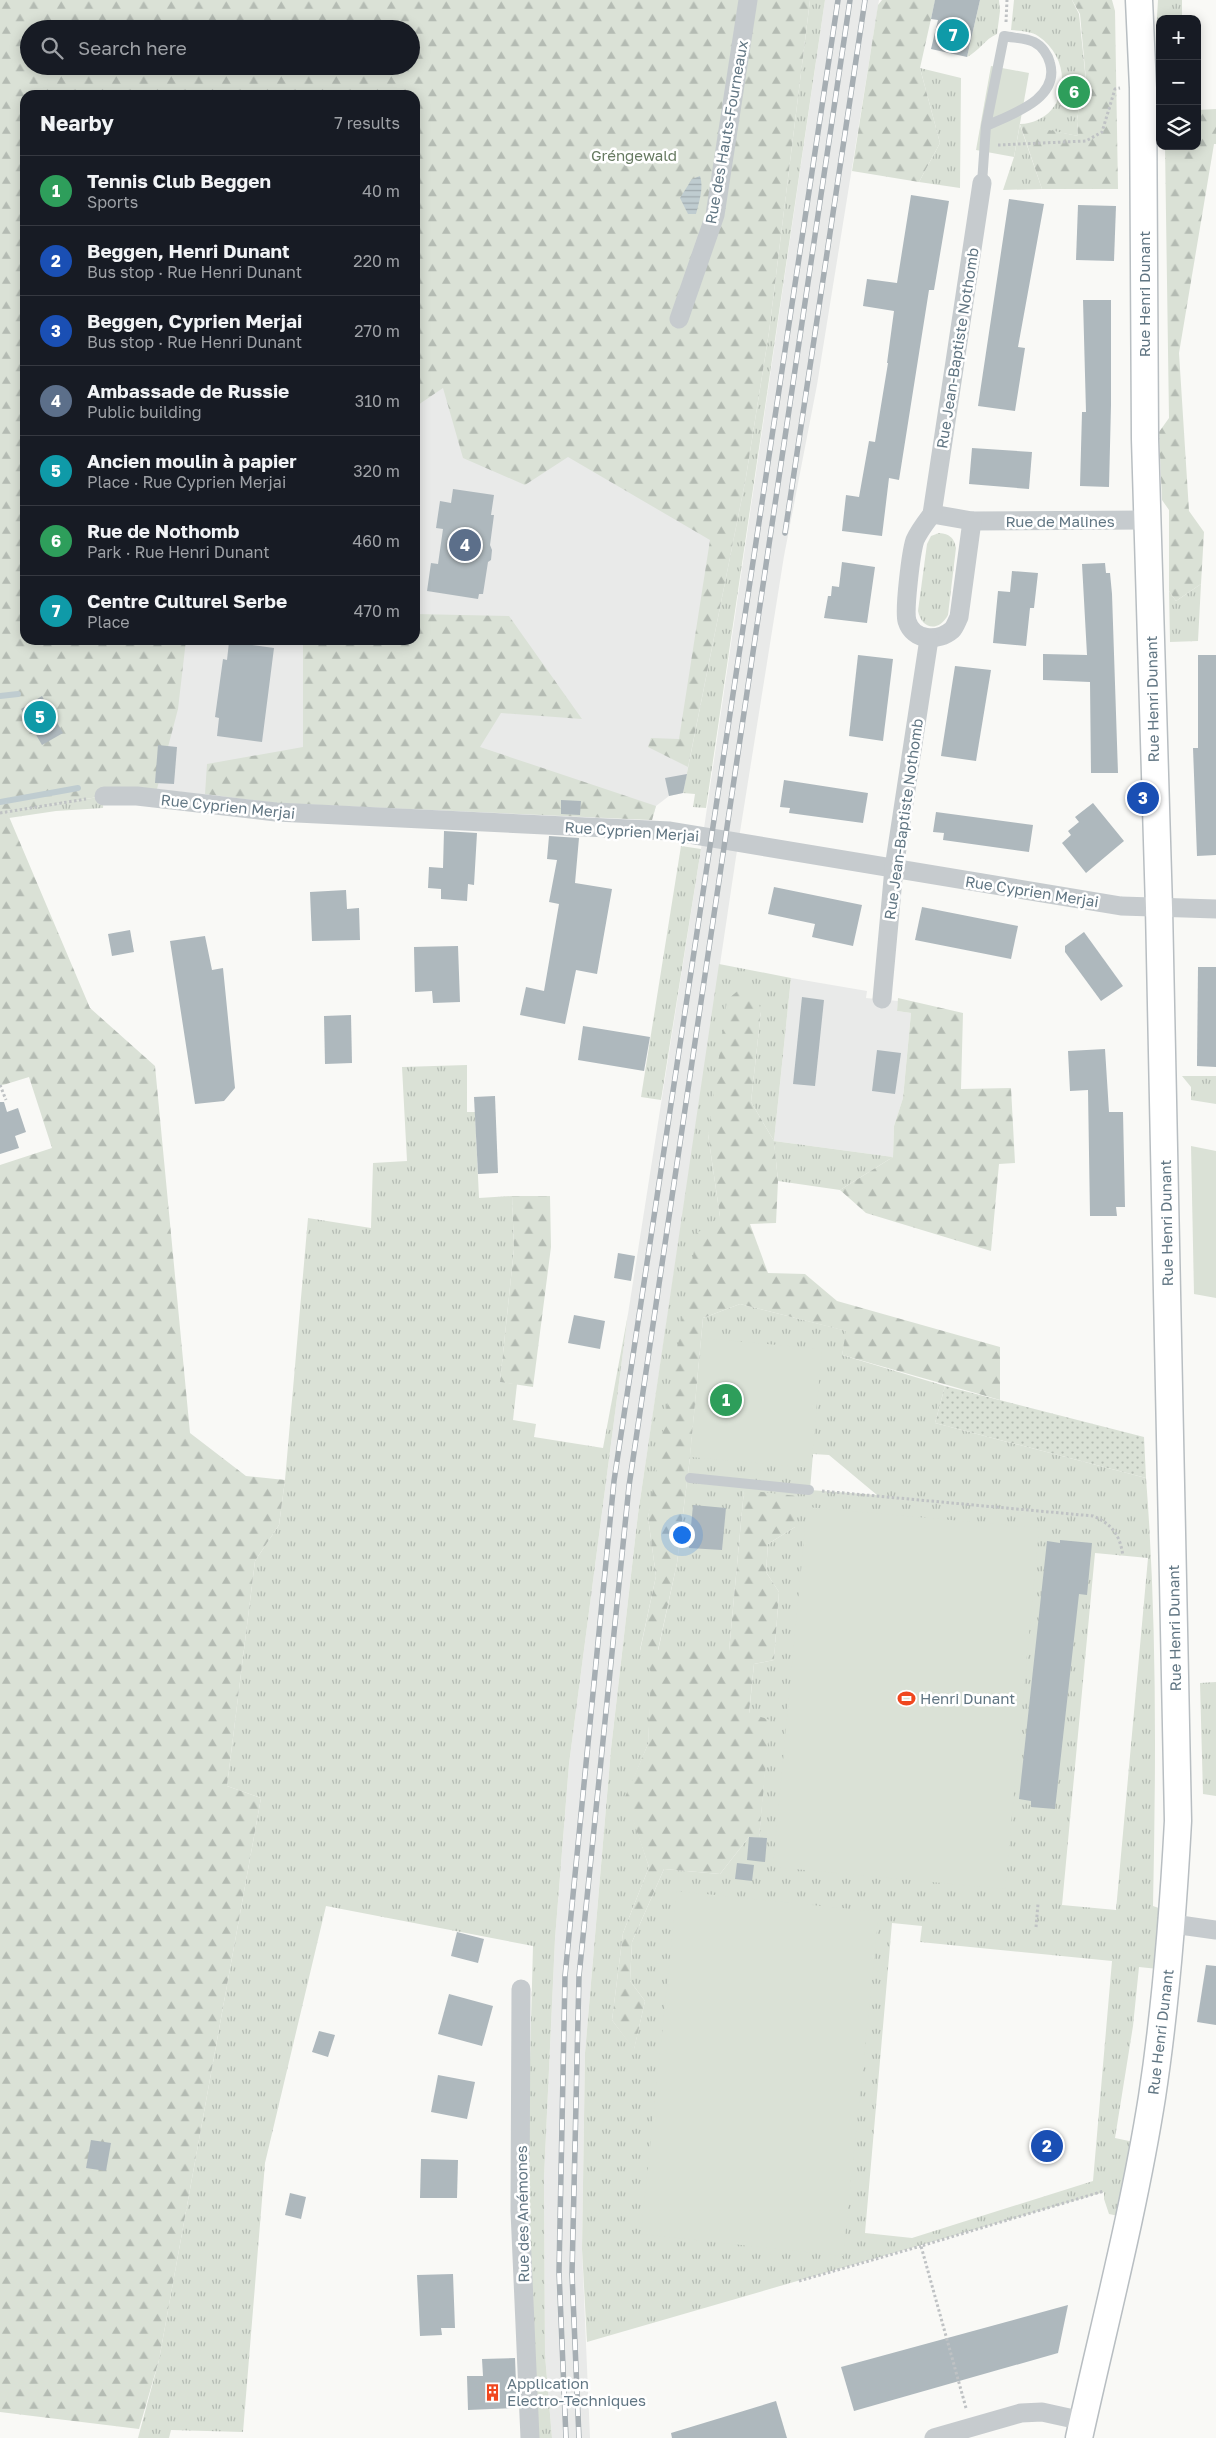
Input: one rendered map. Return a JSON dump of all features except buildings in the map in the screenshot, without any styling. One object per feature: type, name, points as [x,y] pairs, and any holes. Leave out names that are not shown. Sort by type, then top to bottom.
[{"type":"main road","name":"Rue Henri Dunant","points":[[1081,2430],[1147,2125],[1173,1924],[1178,1821],[1159,908],[1145,430],[1143,88],[1139,0]]},
{"type":"street","name":"Rue des Hauts-Fourneaux","points":[[679,319],[715,215],[748,0]]},
{"type":"street","name":"Rue Jean-Baptiste Nothomb","points":[[882,999],[894,868],[929,639],[916,634],[908,623],[905,610],[915,542],[932,514],[982,183]]},
{"type":"street","points":[[929,639],[942,637],[953,629],[959,617],[972,521],[932,514]]},
{"type":"street","name":"Rue de Malines","points":[[972,521],[1148,520]]},
{"type":"street","name":"Rue Cyprien Merjai","points":[[104,796],[137,796],[276,812],[670,832],[1121,906],[1216,909]]},
{"type":"street","points":[[1173,1924],[1216,1930]]},
{"type":"street","name":"Rue des Anémones","points":[[521,1989],[520,2211],[530,2438]]},
{"type":"street","points":[[934,2438],[1020,2413],[1042,2412],[1081,2430]]},
{"type":"lane","points":[[982,183],[986,126],[1004,36],[1034,42],[1048,54],[1053,73],[1048,91],[1016,112],[986,126]]},
{"type":"lane","points":[[690,1478],[809,1490]]},
{"type":"path","points":[[1004,36],[1007,0]]},
{"type":"path","points":[[985,146],[1086,142],[1102,132],[1115,88],[1123,88]]},
{"type":"path","points":[[0,814],[104,796]]},
{"type":"path","points":[[0,1086],[6,1100]]},
{"type":"path","points":[[809,1490],[1093,1516],[1105,1521],[1115,1531],[1121,1542],[1123,1556]]},
{"type":"path","points":[[1036,1927],[1038,1904]]},
{"type":"path","points":[[799,2281],[1104,2192]]},
{"type":"path","points":[[921,2246],[966,2408]]},
{"type":"shaded area","points":[[825,0],[879,0],[817,385],[784,556],[736,857],[638,1514],[611,1749],[585,2053],[582,2249],[590,2438],[552,2438],[545,2355],[544,2178],[555,1939],[569,1764],[628,1314],[701,849]]},
{"type":"shaded area","points":[[700,176],[700,200],[696,214],[688,214],[680,198],[692,179]]},
{"type":"shaded area","points":[[420,285],[746,477],[683,793],[669,796],[656,806],[652,820],[277,803],[138,787],[155,645],[420,645]]},
{"type":"shaded area","points":[[791,978],[867,991],[866,998],[898,1001],[897,1011],[911,1013],[903,1098],[894,1126],[893,1157],[774,1141]]},
{"type":"green space","name":"Gréngewald","points":[[0,0],[810,0],[769,332],[746,477],[688,767],[648,747],[651,738],[679,739],[710,540],[568,457],[525,485],[463,458],[443,388],[420,404],[420,90],[20,90],[20,645],[185,645],[178,709],[157,789],[7,812],[90,1008],[155,1066],[190,1433],[246,1476],[285,1480],[279,1525],[255,1561],[227,1786],[261,1798],[159,2360],[139,2429],[0,2412],[0,1165],[52,1148],[29,1077],[0,1086]]},
{"type":"green space","points":[[810,0],[825,0],[706,808],[693,807],[695,794],[683,793],[746,477],[769,332]]},
{"type":"green space","points":[[882,0],[943,0],[935,1],[920,68],[940,143],[919,182],[852,171],[878,5]]},
{"type":"green space","points":[[980,0],[999,0],[1000,11],[997,34],[967,57]]},
{"type":"green space","points":[[1014,0],[1072,0],[1079,14],[1087,91],[1079,106],[1078,136],[1020,125],[1042,189],[1003,190],[1014,157],[1020,124],[1036,121],[1048,113],[1057,102],[1061,89],[1062,75],[1058,60],[1050,47],[1038,36],[1011,30]]},
{"type":"green space","points":[[1072,0],[1112,0],[1115,11],[1118,189],[1042,189],[1020,124],[1078,136],[1079,106],[1087,91],[1080,14]]},
{"type":"green space","points":[[1158,0],[1182,0],[1182,15],[1157,15]]},
{"type":"green space","points":[[991,66],[1029,73],[1014,157],[976,150]]},
{"type":"green space","points":[[920,68],[961,78],[960,188],[919,182],[940,143]]},
{"type":"green space","points":[[1216,109],[1216,144],[1214,144],[1179,353],[1189,511],[1204,532],[1201,584],[1176,601],[1169,591],[1169,510],[1162,500],[1159,432],[1169,418],[1165,150],[1201,150],[1201,110]]},
{"type":"green space","points":[[939,533],[951,537],[956,548],[948,615],[940,624],[931,626],[923,622],[918,611],[927,544],[931,536]]},
{"type":"green space","points":[[1201,584],[1198,641],[1170,642],[1169,591],[1176,601]]},
{"type":"green space","points":[[420,614],[509,616],[582,719],[501,713],[480,747],[656,806],[652,820],[277,803],[205,794],[207,764],[303,747],[303,645],[420,645]]},
{"type":"green space","points":[[104,796],[103,808],[56,811],[9,818],[7,812]]},
{"type":"green space","points":[[681,846],[701,849],[661,1100],[641,1097]]},
{"type":"green space","points":[[719,964],[791,978],[774,1141],[751,1102],[761,1011],[708,1134],[720,1217],[648,1517],[656,1576],[640,1650],[652,1672],[648,1744],[626,1797],[649,1867],[623,1933],[612,2020],[634,2049],[645,2001],[630,1981],[632,1942],[664,1869],[720,1874],[749,1837],[759,1838],[769,1720],[749,1714],[754,1664],[774,1660],[779,1592],[766,1572],[768,1544],[795,1527],[744,1490],[729,1651],[658,1651],[677,1563],[690,1457],[703,1318],[740,1304],[847,1331],[842,1355],[945,1386],[935,1423],[1146,1478],[1150,1531],[1155,1692],[1153,1906],[1173,1913],[1168,1970],[1139,1967],[1133,2026],[1115,2138],[1143,2144],[1128,2218],[1109,2214],[1104,2199],[1104,2192],[587,2342],[582,2249],[585,2053],[611,1749],[638,1514]],"holes":[[[813,1454],[829,1455],[877,1495],[810,1490]],[[1095,1553],[1148,1558],[1116,1910],[1062,1905]],[[892,1923],[922,1926],[920,1942],[1112,1961],[1093,2181],[912,2238],[865,2233]]]},
{"type":"green space","points":[[741,988],[755,990],[761,1011],[751,1102],[774,1141],[778,1181],[776,1223],[750,1224],[768,1273],[805,1274],[837,1301],[1000,1347],[1000,1400],[842,1355],[846,1331],[740,1304],[703,1318],[690,1457],[677,1563],[658,1650],[729,1651],[744,1490],[797,1496],[795,1527],[768,1544],[766,1572],[779,1592],[774,1660],[754,1664],[749,1713],[770,1720],[759,1838],[749,1837],[720,1874],[664,1869],[632,1942],[630,1981],[645,2001],[634,2050],[612,2020],[623,1933],[649,1867],[625,1797],[648,1744],[651,1672],[640,1651],[656,1576],[648,1517],[697,1233],[720,1217],[708,1134],[727,1000]]},
{"type":"green space","points":[[898,998],[963,1013],[961,1089],[1011,1088],[1015,1163],[999,1164],[991,1251],[866,1213],[840,1190],[893,1157],[894,1126],[903,1098],[911,1013],[897,1011]]},
{"type":"green space","points":[[467,1065],[467,1112],[475,1112],[479,1198],[512,1196],[514,1249],[500,1382],[517,1384],[513,1420],[536,1424],[534,1437],[603,1448],[628,1314],[569,1764],[555,1939],[544,2178],[545,2355],[552,2438],[537,2438],[527,2174],[533,1946],[326,1906],[265,2163],[243,2432],[171,2430],[169,2438],[138,2438],[159,2360],[261,1798],[227,1786],[255,1561],[279,1525],[285,1480],[308,1218],[371,1228],[373,1163],[407,1161],[402,1067]]},
{"type":"green space","points":[[1182,1076],[1216,1076],[1216,1104],[1191,1100],[1191,1087]]},
{"type":"green space","points":[[774,1141],[893,1157],[840,1190],[778,1181]]},
{"type":"green space","points":[[1191,1146],[1216,1151],[1216,1298],[1194,1294]]},
{"type":"green space","points":[[512,1196],[550,1196],[551,1247],[533,1387],[500,1382],[514,1249]]},
{"type":"green space","points":[[702,1338],[822,1349],[811,1468],[690,1457]]},
{"type":"green space","points":[[945,1386],[1144,1437],[1146,1478],[935,1423]]},
{"type":"green space","name":"Henri Dunant","points":[[807,1507],[1039,1528],[1005,1889],[773,1867]]},
{"type":"green space","points":[[1216,1682],[1216,1796],[1203,1794],[1200,1683]]},
{"type":"green space","points":[[677,1891],[879,1912],[843,2256],[641,2234]]},
{"type":"waterway","points":[[0,696],[18,694]]},
{"type":"waterway","points":[[0,802],[78,788]]},
{"type":"railway","points":[[566,2438],[559,2272],[565,1976],[614,1481],[838,0]]},
{"type":"railway","points":[[579,2438],[572,2274],[579,1976],[629,1486],[850,0]]},
{"type":"railway","points":[[785,533],[865,0]]},
{"type":"place","name":"Centre Culturel Serbe","points":[[953,35]]},
{"type":"place","name":"Rue de Nothomb","points":[[1074,92]]},
{"type":"place","name":"Ambassade de Russie","points":[[465,545]]},
{"type":"place","name":"Ancien moulin à papier","points":[[40,717]]},
{"type":"place","name":"Beggen, Cyprien Merjai","points":[[1143,798]]},
{"type":"place","name":"Tennis Club Beggen","points":[[726,1400]]},
{"type":"place","name":"Henri Dunant","points":[[906,1698]]},
{"type":"place","name":"Beggen, Henri Dunant","points":[[1047,2146]]},
{"type":"place","name":"Application Electro-Techniques","points":[[493,2392]]}]
